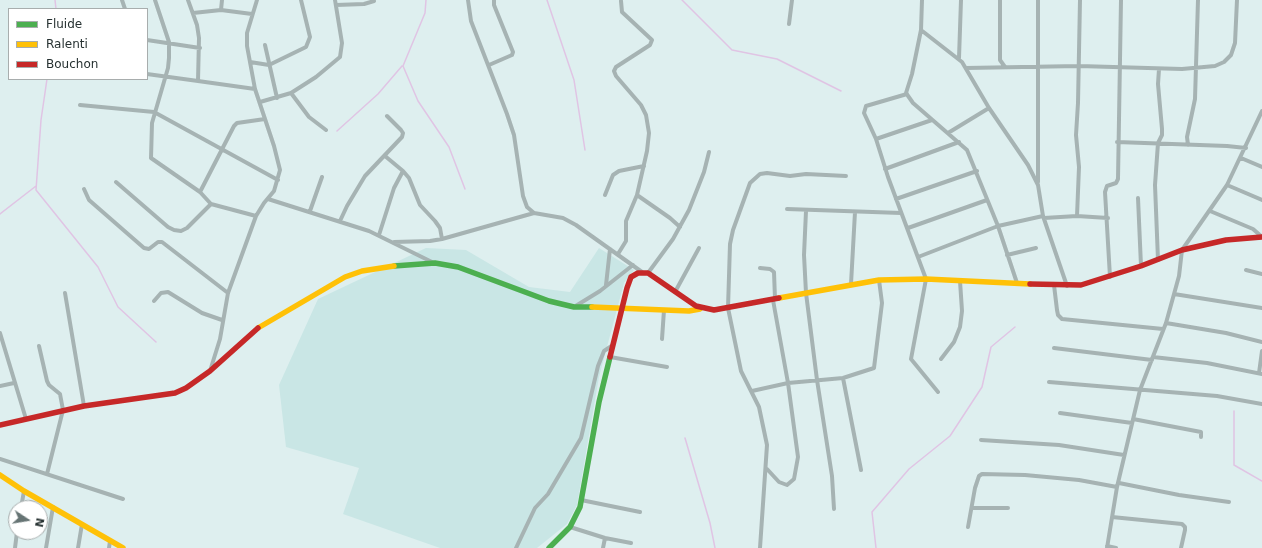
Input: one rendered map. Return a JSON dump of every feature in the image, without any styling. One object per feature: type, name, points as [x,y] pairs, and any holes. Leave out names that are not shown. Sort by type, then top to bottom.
[{"type":"street","points":[[155,0],[168,42],[169,58],[165,78],[154,112],[150,144],[151,158],[200,192],[211,204],[256,216]]},
{"type":"street","points":[[188,0],[193,13],[200,48],[198,81]]},
{"type":"street","points":[[221,10],[222,0]]},
{"type":"street","points":[[210,371],[220,339],[222,320],[228,293],[256,216],[274,192],[278,180],[278,161],[255,89],[247,39],[252,14],[257,0]]},
{"type":"street","points":[[250,62],[269,65],[302,51],[309,42],[301,0]]},
{"type":"street","points":[[260,102],[291,93],[316,77],[340,57],[342,43],[334,0]]},
{"type":"street","points":[[468,0],[471,22],[489,65],[514,135],[522,196],[527,207],[534,213]]},
{"type":"street","points":[[489,65],[512,55],[513,52],[494,6],[494,0]]},
{"type":"street","points":[[789,24],[792,0]]},
{"type":"street","points":[[922,0],[921,30],[912,74],[906,88],[907,94],[913,103],[968,150],[998,226],[1016,283]]},
{"type":"street","points":[[959,58],[961,0]]},
{"type":"street","points":[[1000,0],[1000,60],[1006,67]]},
{"type":"street","points":[[1038,0],[1038,184],[1044,217],[1067,286]]},
{"type":"street","points":[[1077,216],[1079,167],[1076,135],[1080,0]]},
{"type":"street","points":[[1110,277],[1108,218],[1105,189],[1107,186],[1117,182],[1121,0]]},
{"type":"street","points":[[1188,145],[1187,137],[1195,99],[1198,0]]},
{"type":"street","points":[[966,68],[1079,66],[1197,69],[1215,66],[1224,62],[1231,55],[1235,43],[1237,0]]},
{"type":"street","points":[[336,5],[364,4],[374,1]]},
{"type":"street","points":[[618,254],[626,241],[626,220],[637,195],[644,166],[649,134],[646,115],[641,105],[616,76],[614,71],[616,67],[650,44],[652,40],[622,12],[621,1]]},
{"type":"street","points":[[193,13],[221,10],[252,14]]},
{"type":"street","points":[[921,30],[959,58],[1028,165],[1038,184]]},
{"type":"street","points":[[148,40],[200,48]]},
{"type":"street","points":[[265,45],[277,98]]},
{"type":"street","points":[[993,67],[1000,60]]},
{"type":"street","points":[[1158,260],[1156,185],[1158,143],[1162,129],[1158,84],[1159,69]]},
{"type":"street","points":[[148,74],[165,78],[255,89]]},
{"type":"street","points":[[291,93],[309,117],[326,130]]},
{"type":"street","points":[[907,94],[866,106],[864,113],[876,139],[885,169],[926,279],[911,358],[938,392]]},
{"type":"street","points":[[80,105],[154,112],[278,180]]},
{"type":"street","points":[[948,133],[990,108]]},
{"type":"street","points":[[1116,548],[1107,547],[1124,455],[1140,390],[1166,323],[1174,294],[1182,250],[1227,185],[1246,148],[1262,111]]},
{"type":"street","points":[[340,221],[365,176],[402,137],[403,133],[387,116]]},
{"type":"street","points":[[200,192],[237,123],[265,118]]},
{"type":"street","points":[[876,139],[932,120]]},
{"type":"street","points":[[885,169],[959,142]]},
{"type":"street","points":[[1117,142],[1246,148]]},
{"type":"street","points":[[548,548],[570,527],[578,514],[599,402],[631,277],[645,273],[680,227],[697,192],[709,152]]},
{"type":"street","points":[[385,156],[403,170],[409,178],[420,205],[440,228],[442,239]]},
{"type":"street","points":[[1241,158],[1262,167]]},
{"type":"street","points":[[606,195],[614,175],[619,171],[644,166]]},
{"type":"street","points":[[380,235],[394,188],[403,170]]},
{"type":"street","points":[[896,199],[977,171]]},
{"type":"street","points":[[760,548],[768,445],[759,407],[752,391],[745,382],[741,371],[728,308],[730,244],[733,230],[750,183],[760,174],[767,173],[790,176],[806,174],[846,176]]},
{"type":"street","points":[[310,211],[322,177]]},
{"type":"street","points":[[116,182],[168,227],[174,230],[181,231],[187,228],[211,204]]},
{"type":"street","points":[[1227,185],[1262,200]]},
{"type":"street","points":[[84,189],[89,200],[144,248],[149,249],[156,243],[162,242],[228,293]]},
{"type":"street","points":[[637,195],[670,218],[680,227]]},
{"type":"street","points":[[1138,198],[1141,266]]},
{"type":"street","points":[[268,199],[310,211],[380,235],[435,263]]},
{"type":"street","points":[[908,228],[987,200]]},
{"type":"street","points":[[787,209],[806,211],[901,213]]},
{"type":"street","points":[[806,211],[804,255],[806,293],[817,380],[832,476],[834,509]]},
{"type":"street","points":[[1210,211],[1253,229],[1262,237]]},
{"type":"street","points":[[851,284],[855,212]]},
{"type":"street","points":[[393,242],[430,241],[442,239],[534,213],[563,218],[701,309]]},
{"type":"street","points":[[918,257],[998,226],[1044,217],[1077,216],[1108,218]]},
{"type":"street","points":[[0,425],[84,406],[175,393],[186,388],[210,371],[248,335],[266,322],[303,303],[345,277],[368,270],[409,264],[435,263],[458,267],[549,301],[574,307],[623,306],[689,311],[728,308],[879,280],[926,279],[1067,286],[1091,283],[1158,260],[1182,250],[1237,238],[1262,237]]},
{"type":"street","points":[[676,292],[699,248]]},
{"type":"street","points":[[1007,254],[1036,248]]},
{"type":"street","points":[[606,285],[610,249]]},
{"type":"street","points":[[574,307],[594,296],[633,265]]},
{"type":"street","points":[[760,268],[770,269],[774,272],[774,300],[797,447],[794,479],[787,485],[782,483],[766,469]]},
{"type":"street","points":[[1246,270],[1262,274]]},
{"type":"street","points":[[752,391],[788,383],[843,378],[874,368],[882,303],[879,280]]},
{"type":"street","points":[[941,359],[954,342],[960,327],[962,311],[960,281]]},
{"type":"street","points":[[1054,285],[1058,316],[1062,319],[1163,330]]},
{"type":"street","points":[[154,301],[161,293],[168,292],[202,313],[222,320]]},
{"type":"street","points":[[65,293],[84,406]]},
{"type":"street","points":[[1174,294],[1262,308]]},
{"type":"street","points":[[662,339],[664,310]]},
{"type":"street","points":[[1166,323],[1226,333],[1262,342]]},
{"type":"street","points":[[0,332],[26,419]]},
{"type":"street","points":[[516,548],[535,508],[548,494],[581,438],[598,366],[604,351],[613,345]]},
{"type":"street","points":[[39,346],[47,381],[49,385],[60,394],[63,410],[47,474]]},
{"type":"street","points":[[1054,348],[1152,359],[1207,363],[1260,373],[1262,351]]},
{"type":"street","points":[[610,357],[667,367]]},
{"type":"street","points":[[843,378],[860,470]]},
{"type":"street","points":[[0,386],[14,382]]},
{"type":"street","points":[[1049,382],[1217,396],[1262,404]]},
{"type":"street","points":[[1060,413],[1133,421],[1201,432],[1201,437]]},
{"type":"street","points":[[981,440],[1060,445],[1124,455]]},
{"type":"street","points":[[0,459],[123,499]]},
{"type":"street","points":[[968,527],[977,482],[979,476],[982,474],[1026,475],[1079,480],[1229,502]]},
{"type":"street","points":[[0,475],[24,491],[123,548]]},
{"type":"street","points":[[22,500],[24,491]]},
{"type":"street","points":[[581,500],[640,512]]},
{"type":"street","points":[[46,548],[53,508]]},
{"type":"street","points":[[972,508],[1008,508]]},
{"type":"street","points":[[1112,517],[1182,524],[1185,527],[1182,548]]},
{"type":"street","points":[[78,548],[82,524]]},
{"type":"street","points":[[570,527],[605,538],[631,543]]},
{"type":"street","points":[[603,548],[605,538]]},
{"type":"street","points":[[109,548],[110,541]]},
{"type":"shaded area","points":[[426,248],[466,250],[529,287],[570,292],[599,248],[634,270],[624,283],[599,377],[577,505],[567,524],[537,548],[440,548],[343,514],[359,468],[286,447],[279,385],[318,299]]},
{"type":"waterway","points":[[55,0],[56,8]]},
{"type":"waterway","points":[[426,0],[425,13],[403,66],[418,101],[449,147],[465,189]]},
{"type":"waterway","points":[[547,0],[574,80],[585,150]]},
{"type":"waterway","points":[[682,0],[732,50],[777,59],[841,91]]},
{"type":"waterway","points":[[337,131],[378,94],[402,66]]},
{"type":"waterway","points":[[47,80],[41,120],[36,190],[98,267],[118,307],[156,342]]},
{"type":"waterway","points":[[0,214],[36,186]]},
{"type":"waterway","points":[[876,548],[872,512],[909,469],[950,436],[982,387],[991,347],[1015,327]]},
{"type":"waterway","points":[[1234,411],[1234,465],[1262,481]]},
{"type":"waterway","points":[[685,438],[710,523],[715,548]]},
{"type":"traffic: fast","points":[[394,266],[435,263],[458,267],[549,301],[574,307],[592,307]]},
{"type":"traffic: fast","points":[[549,548],[570,527],[580,507],[599,402],[610,357]]},
{"type":"traffic: slow","points":[[258,328],[345,277],[362,271],[394,266]]},
{"type":"traffic: slow","points":[[779,298],[879,280],[926,279],[1030,284]]},
{"type":"traffic: slow","points":[[592,307],[689,311],[700,309]]},
{"type":"traffic: slow","points":[[0,475],[24,491],[123,548]]},
{"type":"traffic: jam","points":[[1030,284],[1081,285],[1141,266],[1182,250],[1226,240],[1262,237]]},
{"type":"traffic: jam","points":[[610,357],[627,288],[631,277],[638,273],[648,273],[696,306],[714,310],[779,298]]},
{"type":"traffic: jam","points":[[0,425],[84,406],[175,393],[186,388],[210,371],[258,328]]}]
